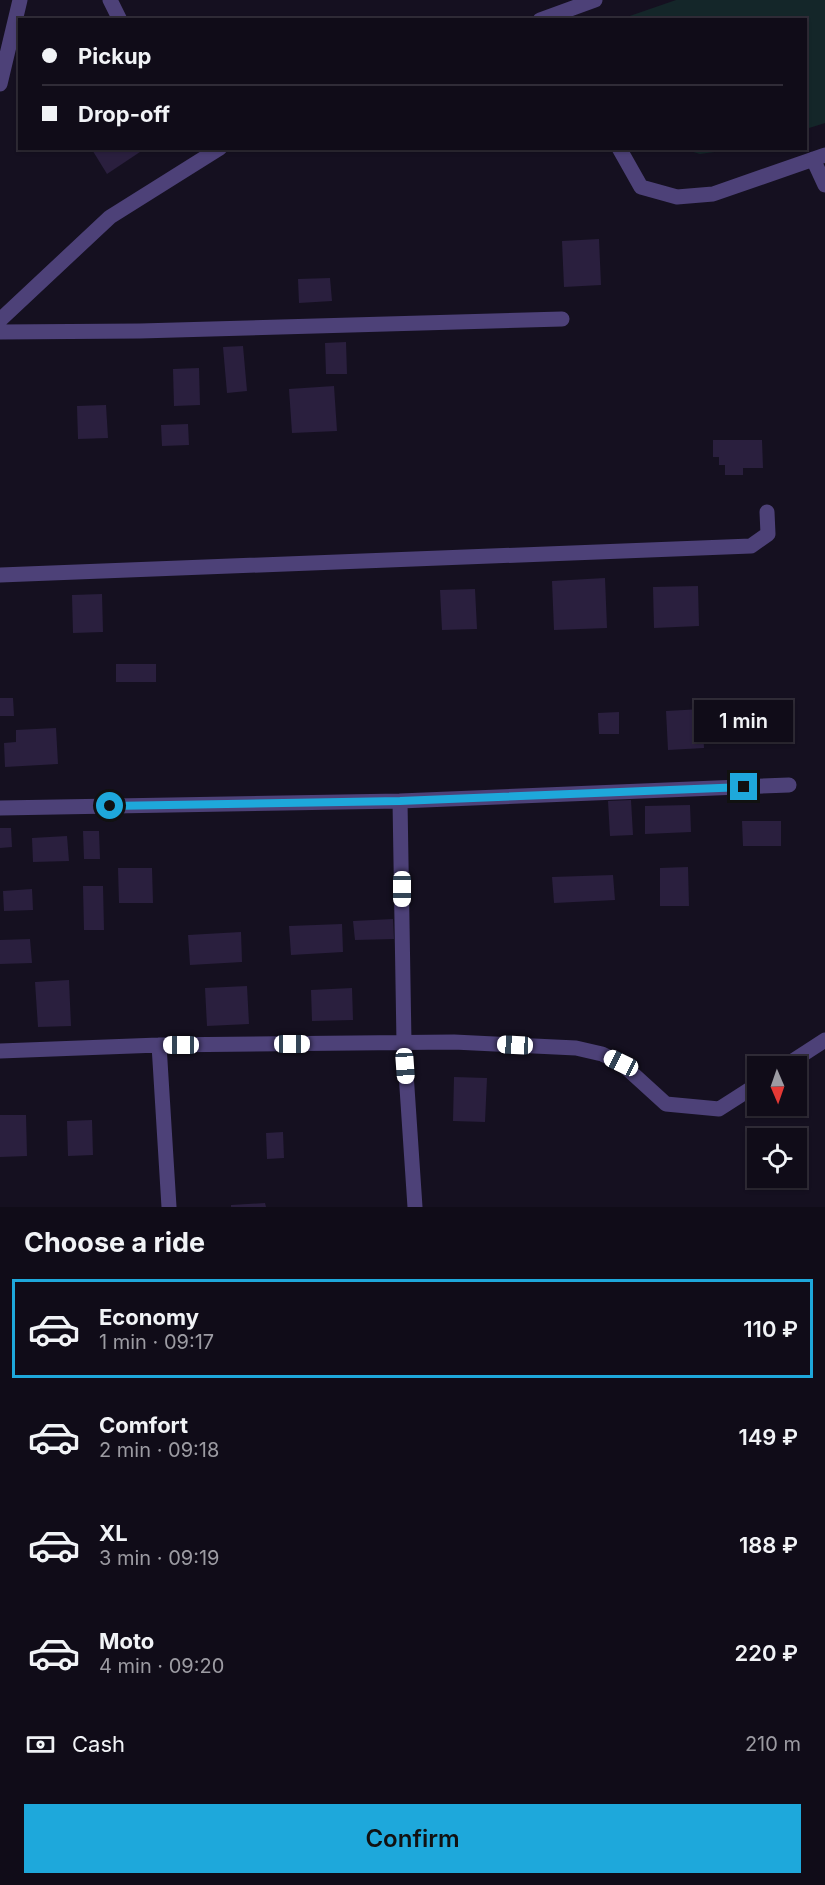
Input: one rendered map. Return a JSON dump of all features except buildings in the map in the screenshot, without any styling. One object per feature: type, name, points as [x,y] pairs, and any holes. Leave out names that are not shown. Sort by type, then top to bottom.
[{"type":"street","points":[[0,84],[20,0]]},
{"type":"street","points":[[110,0],[119,18]]},
{"type":"street","points":[[546,18],[595,0]]},
{"type":"street","points":[[0,320],[110,217],[213,150]]},
{"type":"street","points":[[621,150],[641,187],[677,197],[713,194],[819,157],[825,185]]},
{"type":"street","points":[[0,332],[140,331],[562,319]]},
{"type":"street","points":[[0,575],[751,546],[768,534],[767,512]]},
{"type":"street","points":[[0,808],[400,801],[789,785]]},
{"type":"street","points":[[400,801],[404,1043],[415,1207]]},
{"type":"street","points":[[800,1056],[825,1040]]},
{"type":"street","points":[[0,1051],[159,1045],[454,1042],[576,1048],[602,1054],[621,1063],[666,1104],[719,1109],[747,1091]]},
{"type":"street","points":[[159,1045],[169,1207]]},
{"type":"shaded area","points":[[676,0],[825,0],[825,123],[807,129],[807,18],[624,18]]},
{"type":"shaded area","points":[[686,150],[729,150],[700,154]]},
{"type":"route","points":[[110,806],[400,801],[744,787]]}]
